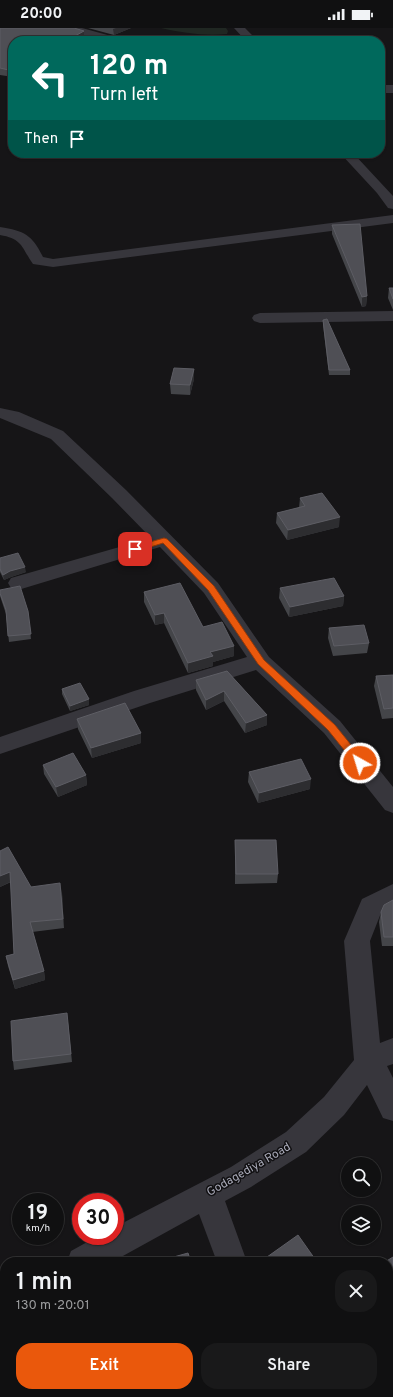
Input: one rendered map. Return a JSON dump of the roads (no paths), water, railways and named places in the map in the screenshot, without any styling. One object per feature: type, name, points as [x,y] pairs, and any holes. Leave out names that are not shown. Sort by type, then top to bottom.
[{"type":"street","points":[[69,28],[99,36]]},
{"type":"street","points":[[239,28],[247,36]]},
{"type":"street","points":[[351,158],[382,190],[393,205]]},
{"type":"street","points":[[370,178],[393,180]]},
{"type":"street","points":[[0,231],[15,233],[28,240],[38,261],[53,263],[393,219]]},
{"type":"street","points":[[260,318],[393,316]]},
{"type":"street","points":[[0,413],[13,416],[57,436],[118,494],[211,588],[260,660],[332,727],[393,804]]},
{"type":"street","points":[[18,583],[164,540]]},
{"type":"street","points":[[0,746],[142,697],[236,669],[260,660]]},
{"type":"street","points":[[393,894],[371,906],[357,941],[377,1059],[393,1108]]},
{"type":"street","name":"Godagediya Road","points":[[91,1257],[241,1177],[296,1142],[334,1106],[356,1076],[377,1059]]},
{"type":"street","points":[[207,1194],[230,1257]]}]
